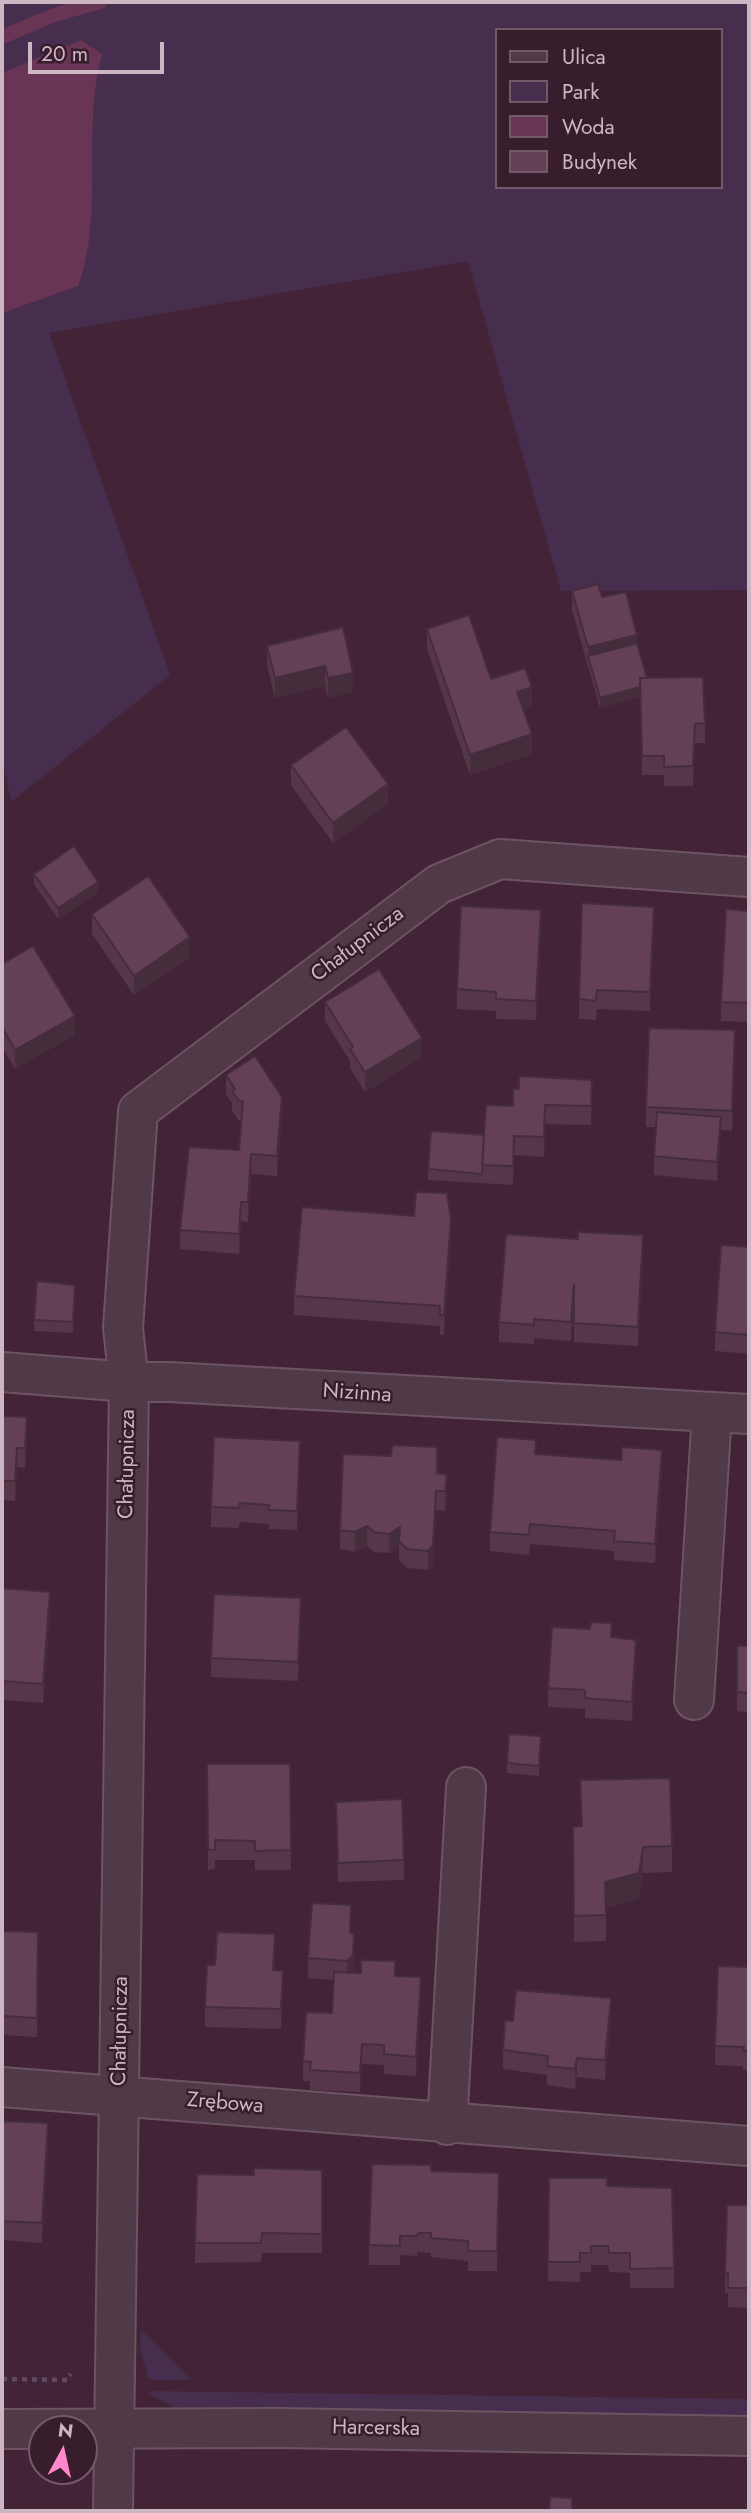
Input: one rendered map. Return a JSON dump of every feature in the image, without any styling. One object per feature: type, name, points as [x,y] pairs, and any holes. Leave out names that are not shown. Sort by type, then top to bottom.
[{"type":"street","name":"Chałupnicza","points":[[113,2511],[129,1382],[123,1328],[138,1111],[439,884],[500,859],[749,877]]},
{"type":"street","name":"Nizinna","points":[[2,1372],[129,1382],[731,1413],[694,1700]]},
{"type":"street","points":[[447,2125],[466,1787]]},
{"type":"street","name":"Zrębowa","points":[[2,2087],[447,2125],[749,2146]]},
{"type":"street","name":"Harcerska","points":[[2,2429],[749,2436]]},
{"type":"green space","points":[[2,2],[749,2],[749,590],[561,591],[468,261],[49,333],[170,675],[11,802],[2,758]]},
{"type":"green space","points":[[141,2330],[191,2380],[153,2380],[148,2377],[140,2347]]},
{"type":"green space","points":[[148,2391],[749,2399],[749,2417],[175,2407],[154,2397]]},
{"type":"water","points":[[81,40],[102,54],[93,112],[90,230],[78,286],[2,313],[2,73]]},
{"type":"building","points":[[598,584],[602,597],[626,592],[637,635],[588,647],[572,591]]},
{"type":"building","points":[[469,615],[491,679],[525,668],[532,687],[517,692],[532,734],[470,755],[427,629]]},
{"type":"building","points":[[343,627],[353,673],[328,678],[325,666],[275,678],[267,646]]},
{"type":"building","points":[[637,643],[647,678],[640,678],[640,687],[600,698],[588,656]]},
{"type":"building","points":[[703,677],[705,723],[695,724],[693,766],[664,767],[664,756],[642,756],[640,678]]},
{"type":"building","points":[[346,727],[388,784],[333,823],[291,765]]},
{"type":"building","points":[[74,846],[98,882],[58,908],[34,874]]},
{"type":"building","points":[[148,876],[190,937],[134,976],[92,914]]},
{"type":"building","points":[[582,903],[654,907],[650,992],[597,990],[596,1001],[579,999]]},
{"type":"building","points":[[461,906],[541,910],[536,1001],[496,999],[496,992],[457,989]]},
{"type":"building","points":[[726,909],[749,911],[749,1003],[721,1002]]},
{"type":"building","points":[[33,946],[75,1016],[15,1050],[2,1027],[2,964]]},
{"type":"building","points":[[379,969],[422,1038],[365,1072],[325,1002]]},
{"type":"building","points":[[649,1028],[735,1030],[732,1111],[646,1107]]},
{"type":"building","points":[[255,1056],[282,1097],[277,1156],[251,1154],[248,1202],[241,1202],[239,1234],[180,1230],[189,1147],[239,1150],[243,1101],[239,1101],[232,1091],[235,1089],[226,1075]]},
{"type":"building","points":[[519,1076],[592,1080],[591,1106],[545,1105],[544,1137],[514,1136],[513,1166],[482,1165],[486,1105],[513,1106],[513,1089],[519,1089]]},
{"type":"building","points":[[657,1112],[721,1117],[717,1162],[654,1156]]},
{"type":"building","points":[[431,1131],[484,1135],[482,1174],[428,1169]]},
{"type":"building","points":[[416,1192],[447,1193],[451,1218],[444,1315],[440,1315],[440,1306],[294,1296],[302,1207],[414,1216]]},
{"type":"building","points":[[578,1232],[643,1235],[638,1327],[574,1323],[574,1284],[571,1322],[534,1319],[534,1325],[499,1322],[506,1234],[578,1239]]},
{"type":"building","points":[[721,1245],[749,1247],[749,1335],[715,1332]]},
{"type":"building","points":[[37,1281],[75,1285],[73,1322],[34,1320]]},
{"type":"building","points":[[2,1416],[27,1417],[25,1448],[17,1448],[15,1481],[2,1481]]},
{"type":"building","points":[[214,1437],[300,1441],[297,1511],[269,1510],[269,1505],[240,1503],[239,1508],[211,1507]]},
{"type":"building","points":[[497,1437],[536,1440],[535,1454],[621,1460],[622,1447],[662,1450],[655,1544],[614,1541],[615,1531],[530,1524],[529,1535],[490,1532]]},
{"type":"building","points":[[392,1445],[437,1447],[437,1473],[447,1475],[445,1491],[436,1491],[433,1545],[428,1551],[407,1549],[399,1541],[400,1527],[389,1534],[374,1532],[367,1526],[355,1532],[340,1530],[343,1454],[391,1456]]},
{"type":"building","points":[[2,1588],[50,1592],[43,1684],[2,1681]]},
{"type":"building","points":[[214,1594],[301,1598],[298,1662],[211,1658]]},
{"type":"building","points":[[591,1622],[612,1623],[611,1637],[636,1640],[632,1702],[585,1698],[585,1690],[548,1688],[552,1627],[590,1629]]},
{"type":"building","points":[[737,1646],[749,1646],[749,1693],[737,1692]]},
{"type":"building","points":[[509,1734],[541,1736],[539,1766],[507,1763]]},
{"type":"building","points":[[207,1764],[290,1764],[291,1850],[255,1851],[255,1841],[215,1840],[215,1850],[208,1850]]},
{"type":"building","points":[[670,1778],[672,1846],[643,1847],[639,1873],[605,1882],[606,1915],[574,1916],[573,1827],[582,1826],[580,1780]]},
{"type":"building","points":[[402,1799],[404,1860],[338,1863],[336,1802]]},
{"type":"building","points":[[312,1903],[351,1905],[350,1933],[354,1934],[353,1955],[347,1961],[308,1958]]},
{"type":"building","points":[[2,1931],[38,1932],[37,2018],[2,2016]]},
{"type":"building","points":[[217,1932],[275,1934],[273,1970],[283,1971],[281,2009],[205,2007],[207,1965],[215,1965]]},
{"type":"building","points":[[361,1960],[395,1961],[395,1976],[421,1977],[416,2057],[384,2054],[384,2045],[362,2044],[360,2073],[310,2070],[311,2062],[303,2061],[306,2012],[332,2013],[334,1972],[361,1973]]},
{"type":"building","points":[[718,1966],[749,1967],[749,2051],[743,2051],[744,2047],[715,2046]]},
{"type":"building","points":[[516,1990],[611,1998],[605,2060],[577,2058],[575,2069],[547,2066],[548,2056],[503,2050],[505,2020],[513,2021]]},
{"type":"building","points":[[2,2121],[48,2123],[42,2223],[2,2221]]},
{"type":"building","points":[[372,2164],[431,2165],[431,2171],[499,2173],[497,2251],[468,2251],[468,2241],[431,2238],[431,2233],[400,2236],[400,2246],[369,2245]]},
{"type":"building","points":[[254,2168],[322,2170],[322,2234],[262,2233],[261,2243],[195,2243],[197,2174],[254,2175]]},
{"type":"building","points":[[549,2178],[607,2178],[607,2186],[672,2188],[674,2268],[630,2269],[630,2253],[609,2253],[608,2246],[591,2246],[591,2253],[580,2253],[580,2262],[548,2262]]},
{"type":"building","points":[[727,2205],[749,2205],[749,2288],[728,2288],[728,2273],[725,2274]]},
{"type":"building","points":[[550,2497],[572,2498],[572,2511],[549,2511]]},
{"type":"waterway","points":[[2,37],[54,15],[100,2]]}]
